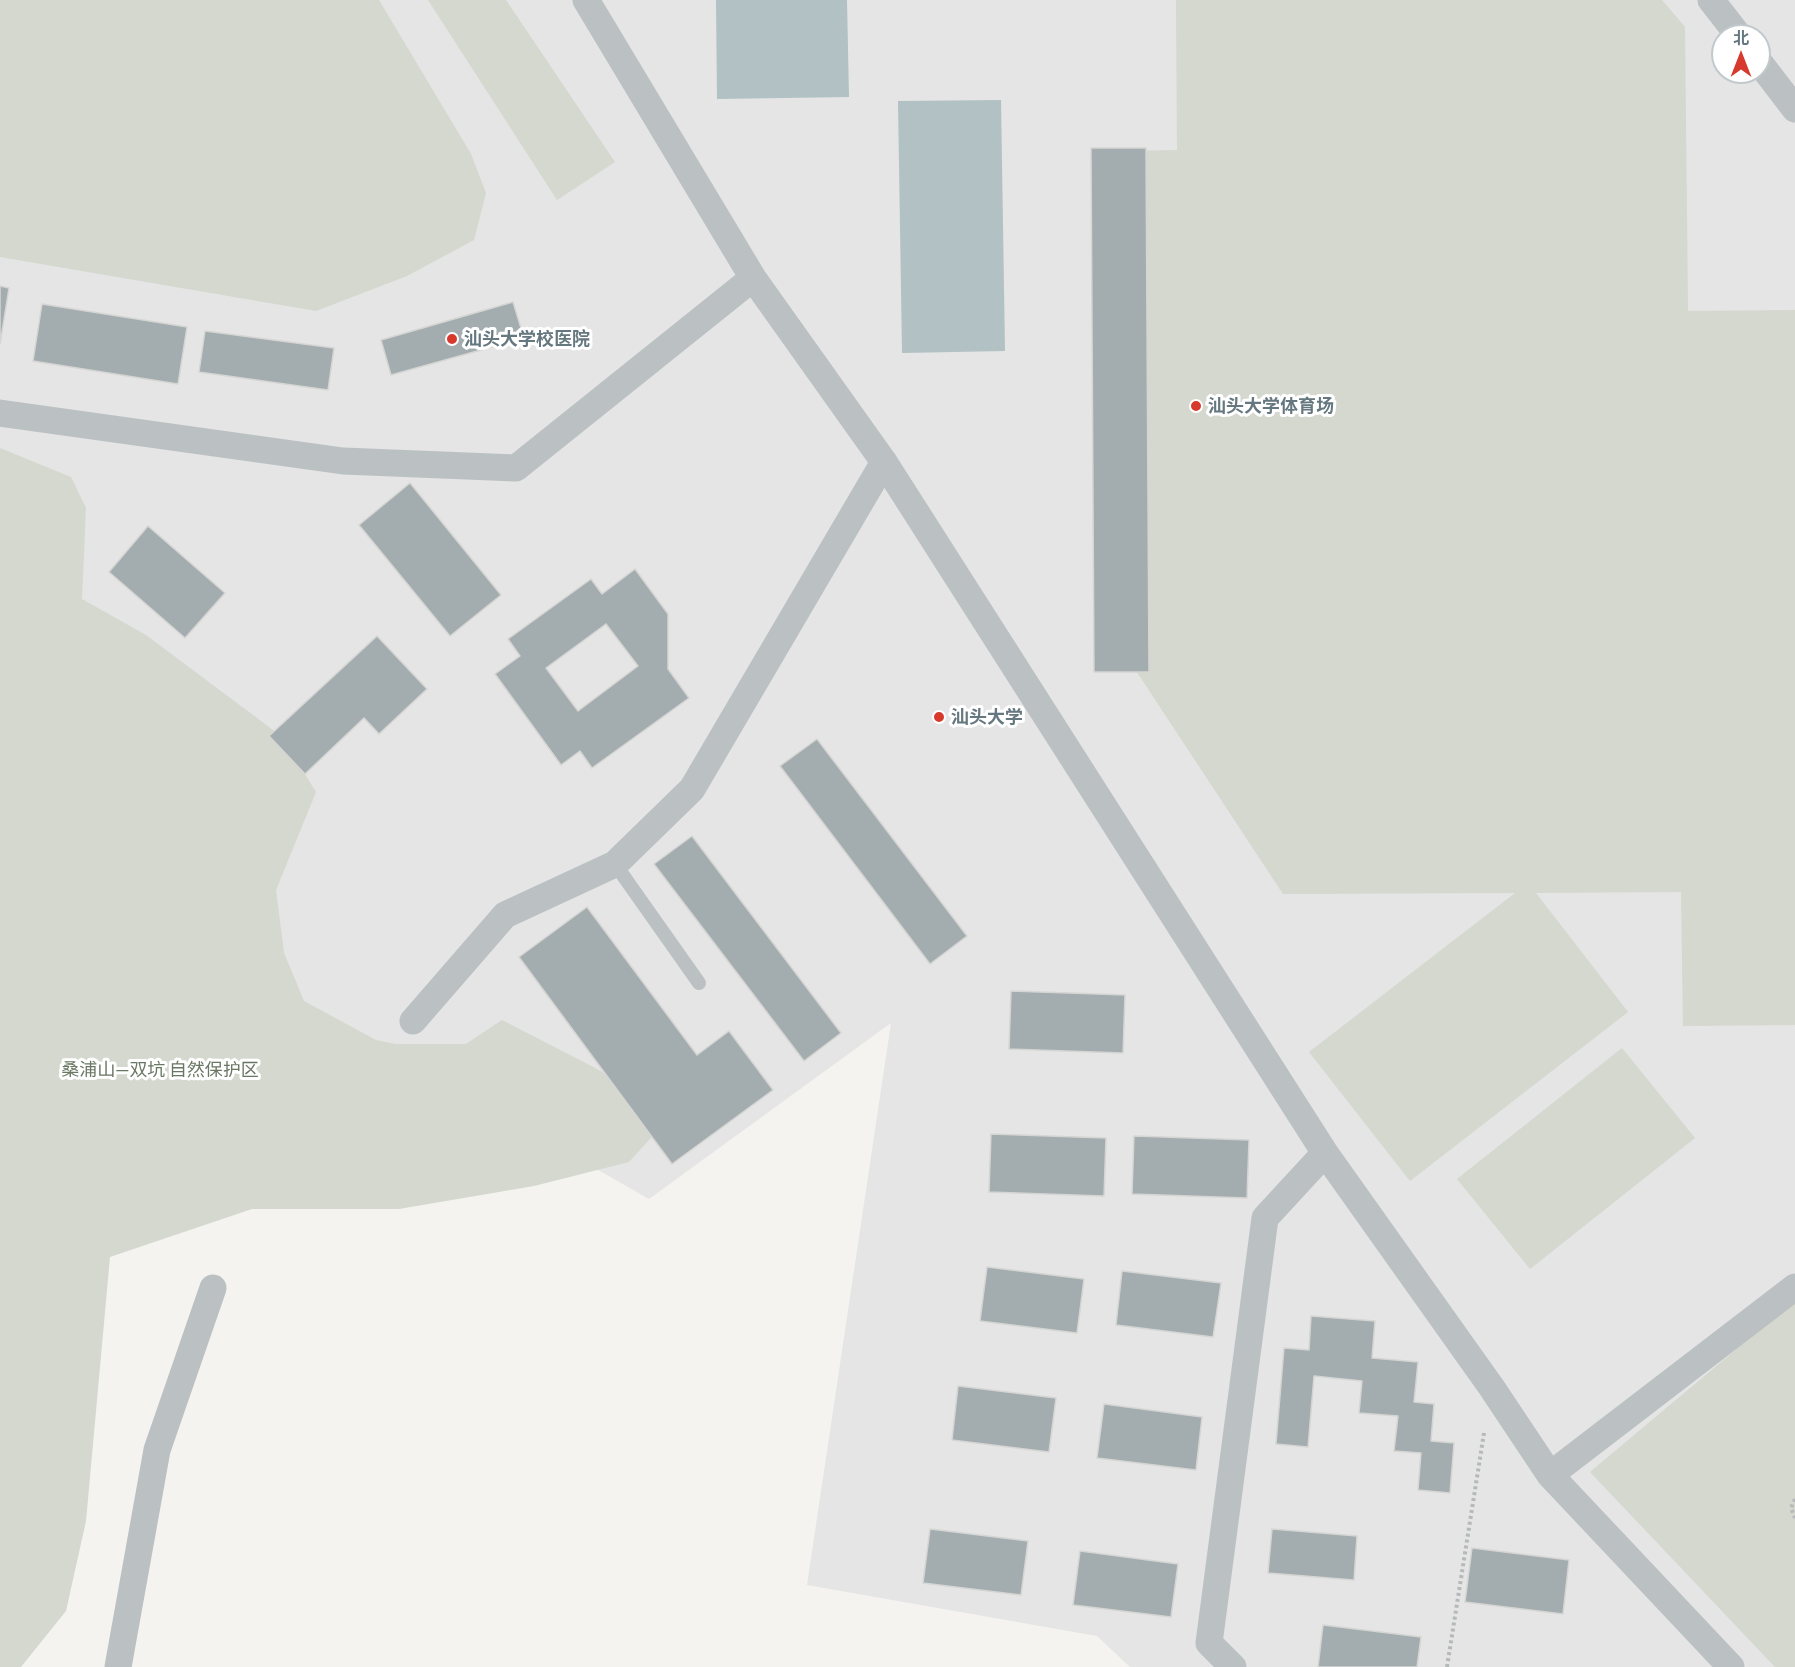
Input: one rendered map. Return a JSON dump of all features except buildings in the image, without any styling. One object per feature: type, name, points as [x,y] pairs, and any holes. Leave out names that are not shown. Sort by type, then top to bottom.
[{"type":"street","points":[[586,0],[753,278],[884,462],[1324,1154],[1492,1388],[1550,1475],[1731,1667]]},
{"type":"street","points":[[1711,0],[1730,24]]},
{"type":"street","points":[[1771,78],[1795,109]]},
{"type":"street","points":[[0,413],[343,461],[516,468],[753,278]]},
{"type":"street","points":[[413,1021],[505,915],[615,864],[692,789],[884,462]]},
{"type":"street","points":[[1233,1667],[1209,1643],[1266,1218],[1324,1154]]},
{"type":"street","points":[[1550,1475],[1795,1287]]},
{"type":"street","points":[[118,1667],[157,1450],[213,1288]]},
{"type":"lane","points":[[615,864],[699,983]]},
{"type":"path","points":[[1447,1667],[1492,1388]]},
{"type":"path","points":[[1795,1499],[1791,1508],[1795,1518]]},
{"type":"shaded area","name":"汕头大学","points":[[0,0],[1795,0],[1795,1667],[1130,1667],[1097,1636],[807,1585],[891,1023],[649,1199],[167,924],[0,510]]},
{"type":"shaded area","points":[[716,0],[847,0],[849,97],[717,99]]},
{"type":"shaded area","points":[[1001,100],[1005,351],[902,353],[898,101]]},
{"type":"green space","points":[[0,0],[379,0],[471,154],[486,193],[474,240],[407,276],[316,311],[0,257]]},
{"type":"green space","points":[[428,0],[506,0],[615,162],[557,200]]},
{"type":"green space","points":[[1176,0],[1662,0],[1685,27],[1688,311],[1795,310],[1795,1025],[1683,1026],[1681,892],[1536,893],[1628,1012],[1410,1181],[1309,1052],[1515,893],[1283,894],[1127,657],[1123,151],[1177,150]]},
{"type":"green space","name":"桑浦山—双坑 自然保护区","points":[[0,448],[71,477],[86,508],[82,599],[146,635],[281,736],[316,792],[276,890],[284,953],[304,1001],[376,1040],[395,1044],[466,1044],[502,1020],[601,1071],[629,1095],[657,1131],[629,1162],[534,1186],[399,1209],[252,1209],[110,1257],[86,1521],[66,1611],[21,1667],[0,1667]]},
{"type":"green space","points":[[1622,1048],[1695,1138],[1530,1269],[1457,1179]]},
{"type":"green space","points":[[1795,1300],[1795,1667],[1775,1667],[1590,1472]]},
{"type":"place","name":"汕头大学校医院","points":[[452,339]]},
{"type":"place","name":"汕头大学体育场","points":[[1196,406]]},
{"type":"place","name":"汕头大学","points":[[939,717]]}]
